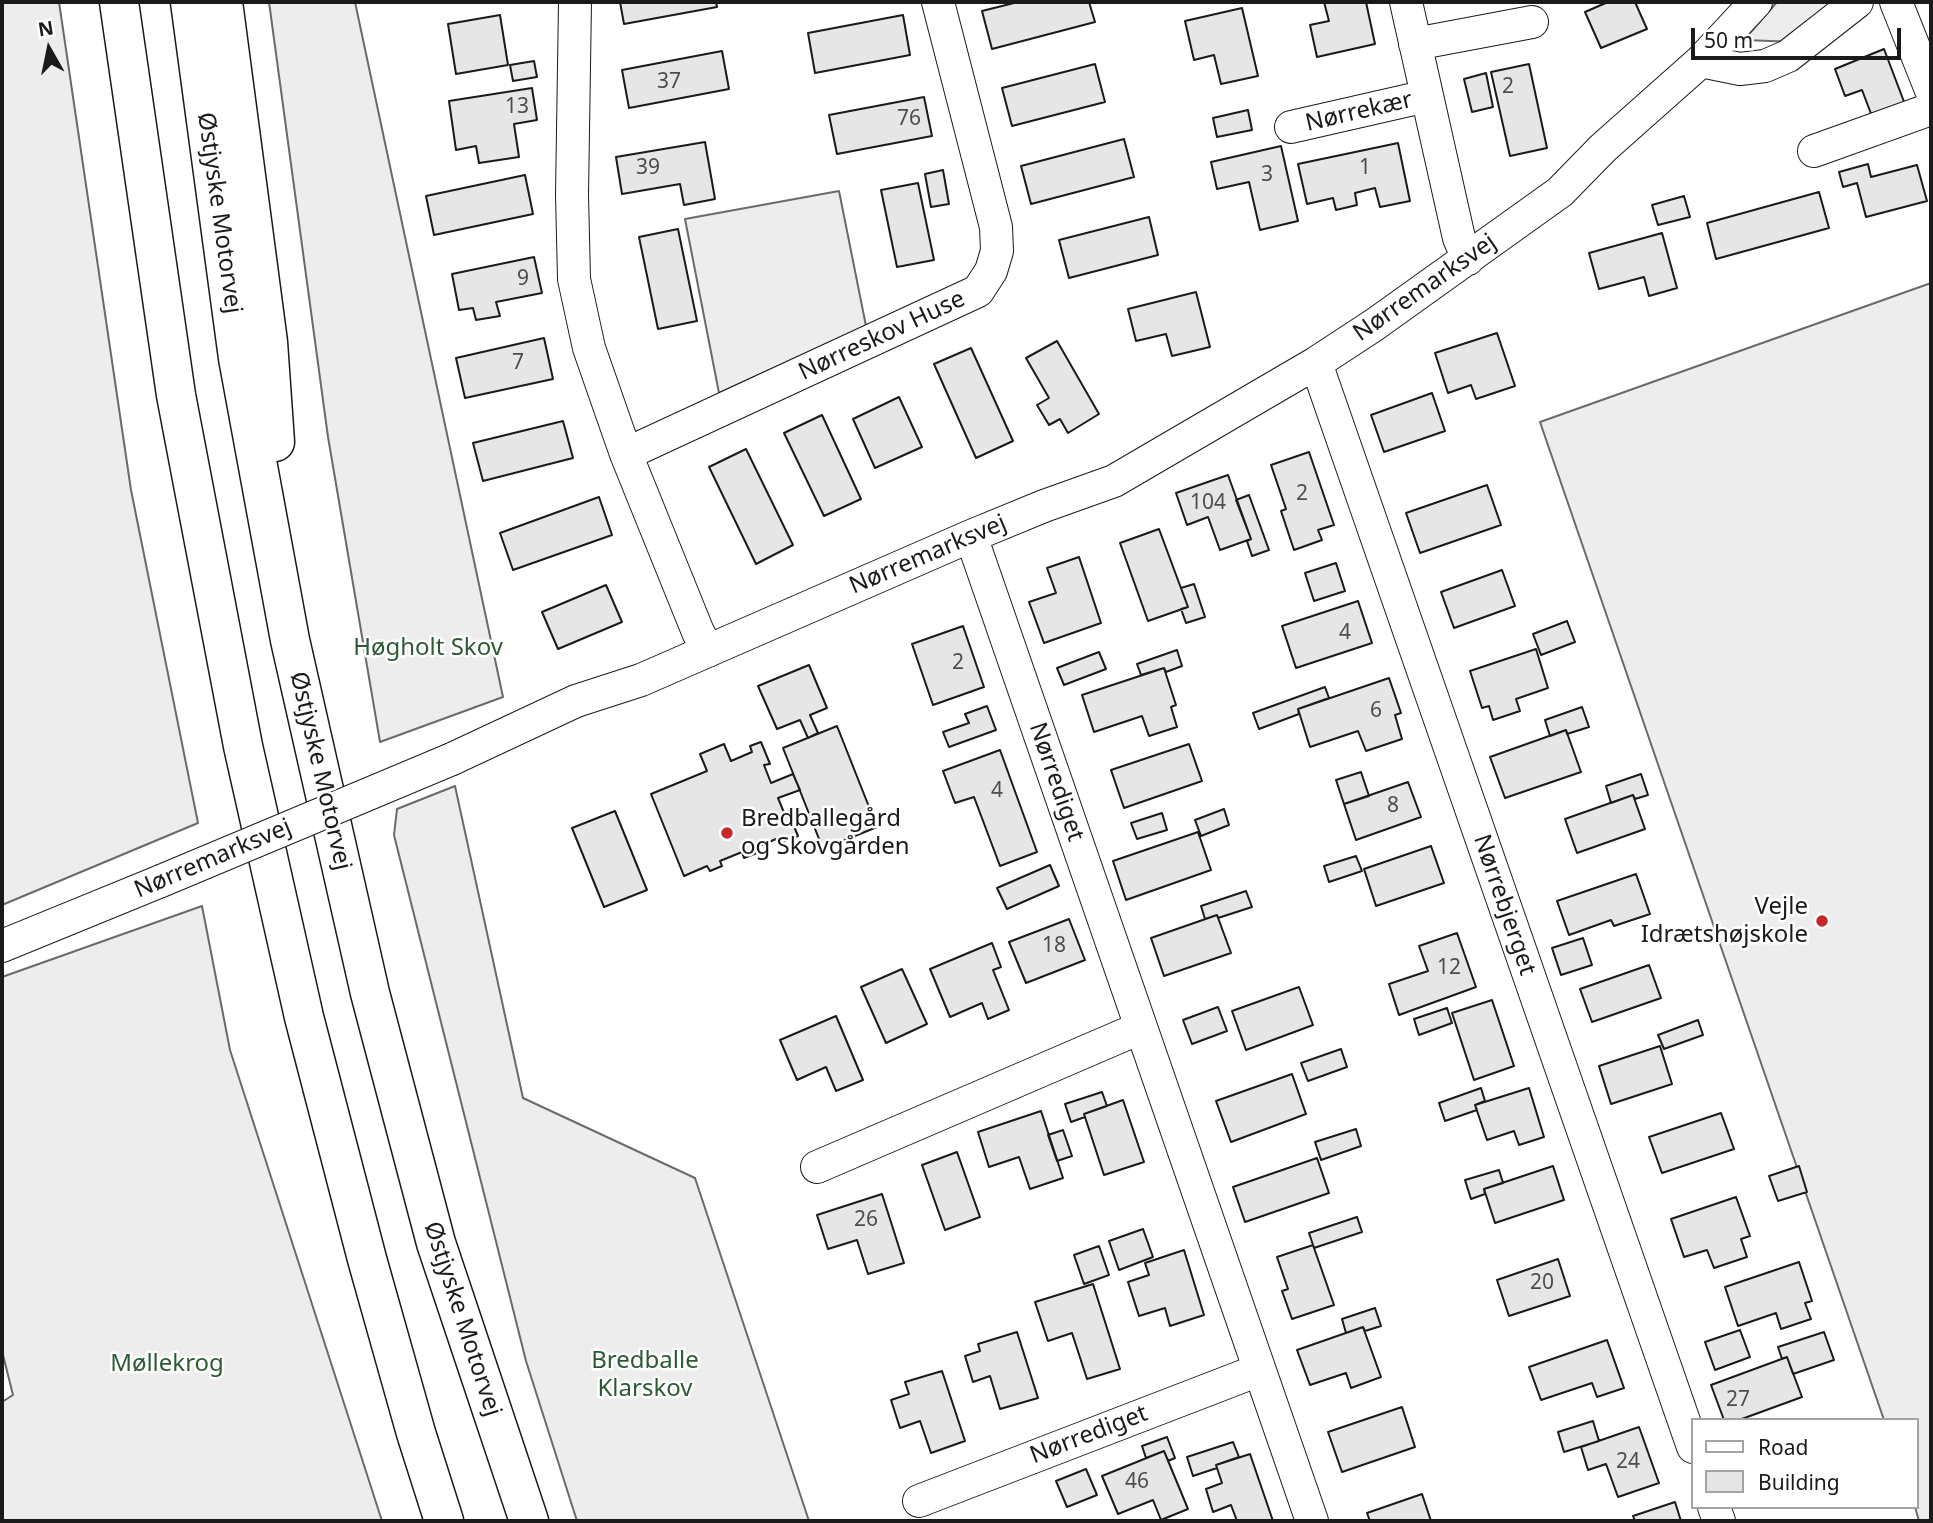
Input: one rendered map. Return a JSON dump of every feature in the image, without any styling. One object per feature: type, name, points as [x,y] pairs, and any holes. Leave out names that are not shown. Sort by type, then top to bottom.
[{"type":"highway","points":[[119,2],[176,395],[243,746],[307,1031],[366,1259],[444,1521]]},
{"type":"highway","name":"Østjyske Motorvej","points":[[190,2],[238,358],[290,640],[370,993],[436,1243],[529,1521]]},
{"type":"highway","points":[[223,2],[268,342],[290,640]]},
{"type":"street","points":[[575,2],[572,195],[574,279],[589,348],[626,454],[708,651]]},
{"type":"street","name":"Nørreskov Huse","points":[[626,454],[978,291],[991,271],[997,251],[996,227],[938,2]]},
{"type":"street","name":"Nørrekær","points":[[1406,2],[1459,238],[1468,259]]},
{"type":"street","name":"Nørremarksvej","points":[[2,946],[452,758],[576,701],[641,680],[971,536],[1114,481],[1315,363],[1468,259],[1560,192],[1603,148],[1701,61],[1756,2]]},
{"type":"street","points":[[1701,61],[1740,69],[1765,66],[1788,56],[1857,2]]},
{"type":"street","points":[[1896,2],[1931,90]]},
{"type":"street","points":[[1415,44],[1532,22]]},
{"type":"street","name":"Nørrekær","points":[[1291,127],[1427,96]]},
{"type":"street","points":[[1814,150],[1931,109]]},
{"type":"street","name":"Nørrebjerget","points":[[1315,363],[1692,1444]]},
{"type":"street","name":"Nørrediget","points":[[971,536],[1312,1521]]},
{"type":"street","points":[[817,1167],[1140,1028]]},
{"type":"street","name":"Nørrediget","points":[[919,1501],[1259,1370]]},
{"type":"shaded area","points":[[2,2],[59,2],[131,490],[198,823],[2,905]]},
{"type":"shaded area","name":"Høgholt Skov","points":[[269,2],[355,2],[503,697],[380,742],[328,437]]},
{"type":"shaded area","points":[[1777,2],[1846,2],[1798,42],[1744,40]]},
{"type":"shaded area","points":[[839,191],[866,326],[719,393],[685,219]]},
{"type":"shaded area","name":"Vejle Idrætshøjskole","points":[[1931,283],[1931,1521],[1919,1521],[1916,1509],[1919,1509],[1919,1418],[1883,1418],[1540,422]]},
{"type":"shaded area","name":"Bredballe Klarskov","points":[[455,786],[523,1098],[695,1178],[809,1521],[577,1521],[526,1361],[394,835],[397,809]]},
{"type":"shaded area","name":"Møllekrog","points":[[202,906],[230,1050],[382,1521],[2,1521],[2,1402],[13,1395],[2,1351],[2,977]]},
{"type":"building","points":[[620,2],[716,2],[717,7],[624,24]]},
{"type":"building","points":[[1018,2],[1089,2],[1095,22],[992,49],[982,11]]},
{"type":"building","points":[[1324,2],[1366,2],[1375,44],[1317,57],[1310,25],[1329,21]]},
{"type":"building","points":[[1608,2],[1635,2],[1647,29],[1601,48],[1585,12]]},
{"type":"building","points":[[1242,8],[1258,76],[1221,84],[1214,55],[1194,60],[1185,21]]},
{"type":"building","points":[[500,15],[508,65],[456,74],[448,24]]},
{"type":"building","points":[[903,15],[910,55],[815,73],[808,33]]},
{"type":"building","points":[[1884,49],[1906,107],[1873,119],[1862,90],[1845,96],[1835,69]]},
{"type":"building","points":[[722,51],[729,89],[629,108],[622,70]]},
{"type":"building","points":[[534,61],[537,77],[513,81],[510,65]]},
{"type":"building","points":[[1095,64],[1105,102],[1012,126],[1002,88]]},
{"type":"building","points":[[1529,64],[1547,148],[1510,156],[1491,72]]},
{"type":"building","points":[[1486,73],[1493,107],[1472,112],[1464,79]]},
{"type":"building","points":[[532,88],[537,120],[514,124],[519,157],[479,163],[476,146],[456,150],[449,101]]},
{"type":"building","points":[[924,97],[932,136],[837,154],[829,115]]},
{"type":"building","points":[[1248,110],[1252,130],[1217,137],[1213,118]]},
{"type":"building","points":[[1124,139],[1134,177],[1031,204],[1021,166]]},
{"type":"building","points":[[705,142],[715,199],[684,205],[680,184],[622,194],[616,157]]},
{"type":"building","points":[[1398,143],[1410,201],[1380,207],[1375,188],[1355,193],[1357,205],[1336,210],[1333,198],[1307,204],[1298,164]]},
{"type":"building","points":[[1281,146],[1298,221],[1260,230],[1249,182],[1217,189],[1211,162]]},
{"type":"building","points":[[1868,164],[1871,177],[1917,165],[1927,201],[1866,217],[1857,183],[1843,187],[1839,172]]},
{"type":"building","points":[[943,170],[949,204],[931,207],[925,174]]},
{"type":"building","points":[[525,175],[533,214],[434,235],[426,196]]},
{"type":"building","points":[[918,183],[934,260],[897,267],[881,190]]},
{"type":"building","points":[[1819,192],[1829,228],[1716,259],[1707,223]]},
{"type":"building","points":[[1684,196],[1690,217],[1658,225],[1652,205]]},
{"type":"building","points":[[1149,217],[1158,255],[1069,278],[1059,240]]},
{"type":"building","points":[[678,229],[697,321],[658,329],[639,237]]},
{"type":"building","points":[[1662,233],[1677,288],[1649,296],[1644,277],[1599,289],[1589,253]]},
{"type":"building","points":[[534,257],[542,293],[496,302],[500,316],[476,320],[473,308],[459,310],[452,274]]},
{"type":"building","points":[[1196,292],[1210,347],[1172,356],[1166,334],[1136,341],[1128,309]]},
{"type":"building","points":[[1497,333],[1515,386],[1476,399],[1471,385],[1448,393],[1435,353]]},
{"type":"building","points":[[544,338],[553,379],[465,398],[456,358]]},
{"type":"building","points":[[1057,341],[1099,414],[1068,433],[1060,419],[1049,425],[1037,405],[1049,398],[1026,358]]},
{"type":"building","points":[[971,348],[1013,441],[976,458],[934,364]]},
{"type":"building","points":[[1432,393],[1445,431],[1384,452],[1371,415]]},
{"type":"building","points":[[899,397],[922,447],[875,468],[853,419]]},
{"type":"building","points":[[822,415],[861,499],[824,516],[784,433]]},
{"type":"building","points":[[563,421],[573,458],[483,481],[473,443]]},
{"type":"building","points":[[746,449],[793,545],[756,564],[709,467]]},
{"type":"building","points":[[1309,452],[1334,525],[1318,530],[1322,540],[1294,550],[1281,511],[1286,509],[1271,465]]},
{"type":"building","points":[[1228,475],[1251,539],[1220,550],[1208,517],[1187,525],[1176,493]]},
{"type":"building","points":[[1487,485],[1501,525],[1420,553],[1406,513]]},
{"type":"building","points":[[1249,495],[1269,550],[1252,556],[1247,541],[1251,539],[1236,500]]},
{"type":"building","points":[[599,497],[612,535],[513,570],[500,533]]},
{"type":"building","points":[[1159,529],[1188,607],[1148,621],[1120,543]]},
{"type":"building","points":[[1079,557],[1101,623],[1044,643],[1029,602],[1056,593],[1047,568]]},
{"type":"building","points":[[1336,563],[1345,591],[1314,601],[1305,573]]},
{"type":"building","points":[[1502,570],[1515,606],[1454,628],[1441,592]]},
{"type":"building","points":[[1194,584],[1205,617],[1186,623],[1181,609],[1188,607],[1181,588]]},
{"type":"building","points":[[606,585],[622,622],[558,649],[542,612]]},
{"type":"building","points":[[1358,601],[1372,643],[1296,668],[1282,626]]},
{"type":"building","points":[[1567,621],[1575,642],[1541,655],[1533,634]]},
{"type":"building","points":[[963,626],[984,687],[933,705],[912,644]]},
{"type":"building","points":[[1536,649],[1548,688],[1516,699],[1520,711],[1493,720],[1489,706],[1482,708],[1470,671]]},
{"type":"building","points":[[1177,650],[1182,666],[1166,672],[1164,668],[1141,675],[1137,664]]},
{"type":"building","points":[[1099,652],[1106,669],[1064,685],[1057,668]]},
{"type":"building","points":[[809,665],[827,708],[810,715],[818,733],[808,738],[800,720],[777,729],[758,686]]},
{"type":"building","points":[[1164,668],[1176,705],[1171,707],[1177,727],[1149,736],[1142,716],[1094,732],[1082,695]]},
{"type":"building","points":[[1389,678],[1401,713],[1395,715],[1402,739],[1366,751],[1358,731],[1310,747],[1298,709]]},
{"type":"building","points":[[1325,687],[1329,698],[1298,709],[1299,714],[1259,729],[1253,713]]},
{"type":"building","points":[[987,706],[996,730],[949,747],[943,732],[969,723],[965,714]]},
{"type":"building","points":[[1582,707],[1589,727],[1567,734],[1566,730],[1550,736],[1545,720]]},
{"type":"building","points":[[837,726],[877,827],[823,849],[783,748]]},
{"type":"building","points":[[1566,730],[1581,772],[1505,798],[1490,757]]},
{"type":"building","points":[[761,742],[770,764],[764,765],[771,783],[793,774],[800,790],[778,798],[785,815],[789,814],[798,836],[778,844],[776,839],[755,848],[757,853],[744,858],[742,852],[720,861],[722,866],[710,871],[707,866],[684,876],[651,794],[707,771],[700,754],[724,744],[731,761],[752,752],[750,746]]},
{"type":"building","points":[[1189,744],[1202,781],[1124,808],[1111,770]]},
{"type":"building","points":[[1000,750],[1037,852],[1000,866],[974,797],[955,803],[943,771]]},
{"type":"building","points":[[1361,772],[1369,796],[1344,804],[1336,780]]},
{"type":"building","points":[[1641,774],[1648,795],[1635,799],[1633,795],[1611,803],[1606,786]]},
{"type":"building","points":[[1408,782],[1421,817],[1356,840],[1344,804]]},
{"type":"building","points":[[1633,795],[1645,829],[1577,853],[1565,819]]},
{"type":"building","points":[[1224,809],[1229,825],[1201,836],[1195,820]]},
{"type":"building","points":[[615,811],[647,890],[604,907],[572,828]]},
{"type":"building","points":[[1162,813],[1167,830],[1137,839],[1131,823]]},
{"type":"building","points":[[1198,832],[1211,870],[1126,900],[1113,861]]},
{"type":"building","points":[[1431,846],[1444,883],[1376,906],[1364,869]]},
{"type":"building","points":[[1356,856],[1362,871],[1329,882],[1324,866]]},
{"type":"building","points":[[1050,865],[1059,886],[1007,909],[997,888]]},
{"type":"building","points":[[1636,874],[1650,914],[1614,926],[1611,920],[1569,935],[1557,901]]},
{"type":"building","points":[[1246,891],[1252,907],[1218,918],[1217,915],[1205,919],[1201,906]]},
{"type":"building","points":[[1217,915],[1231,953],[1164,976],[1151,938]]},
{"type":"building","points":[[1069,919],[1085,960],[1026,983],[1009,942]]},
{"type":"building","points":[[1457,933],[1476,987],[1399,1015],[1389,984],[1428,971],[1419,946]]},
{"type":"building","points":[[1583,938],[1592,965],[1561,975],[1552,948]]},
{"type":"building","points":[[992,943],[1001,967],[993,970],[1009,1010],[988,1019],[982,1003],[950,1017],[930,969]]},
{"type":"building","points":[[1649,965],[1661,998],[1592,1022],[1580,989]]},
{"type":"building","points":[[902,969],[927,1024],[886,1043],[861,987]]},
{"type":"building","points":[[1299,987],[1313,1025],[1246,1050],[1232,1011]]},
{"type":"building","points":[[1492,1000],[1514,1066],[1474,1080],[1452,1013]]},
{"type":"building","points":[[1218,1007],[1227,1031],[1192,1044],[1183,1020]]},
{"type":"building","points":[[1447,1008],[1452,1023],[1419,1035],[1414,1019]]},
{"type":"building","points":[[836,1016],[863,1080],[836,1091],[826,1067],[797,1080],[780,1040]]},
{"type":"building","points":[[1698,1020],[1703,1035],[1664,1049],[1658,1035]]},
{"type":"building","points":[[1660,1046],[1672,1084],[1611,1104],[1599,1066]]},
{"type":"building","points":[[1341,1049],[1347,1067],[1308,1081],[1301,1063]]},
{"type":"building","points":[[1292,1074],[1306,1114],[1231,1142],[1216,1101]]},
{"type":"building","points":[[1481,1088],[1485,1101],[1475,1105],[1477,1110],[1445,1121],[1439,1103]]},
{"type":"building","points":[[1529,1088],[1544,1137],[1519,1145],[1514,1131],[1487,1140],[1475,1105]]},
{"type":"building","points":[[1102,1092],[1107,1106],[1071,1122],[1065,1104]]},
{"type":"building","points":[[1123,1100],[1144,1162],[1104,1175],[1084,1114]]},
{"type":"building","points":[[1041,1111],[1063,1178],[1030,1189],[1019,1157],[989,1167],[978,1132]]},
{"type":"building","points":[[1721,1113],[1734,1149],[1662,1173],[1649,1137]]},
{"type":"building","points":[[1356,1129],[1361,1146],[1321,1160],[1315,1142]]},
{"type":"building","points":[[1063,1130],[1072,1156],[1057,1161],[1048,1135]]},
{"type":"building","points":[[957,1152],[980,1217],[945,1230],[922,1165]]},
{"type":"building","points":[[1317,1158],[1329,1193],[1245,1222],[1233,1187]]},
{"type":"building","points":[[1553,1166],[1564,1200],[1495,1223],[1484,1189]]},
{"type":"building","points":[[1799,1166],[1807,1192],[1778,1201],[1769,1176]]},
{"type":"building","points":[[1499,1170],[1503,1183],[1484,1189],[1485,1194],[1471,1199],[1465,1180]]},
{"type":"building","points":[[882,1194],[904,1263],[868,1274],[857,1240],[828,1249],[817,1215]]},
{"type":"building","points":[[1736,1197],[1750,1236],[1741,1239],[1747,1257],[1714,1268],[1707,1250],[1684,1257],[1671,1219]]},
{"type":"building","points":[[1357,1217],[1362,1232],[1314,1248],[1309,1233]]},
{"type":"building","points":[[1143,1229],[1153,1257],[1119,1270],[1109,1241]]},
{"type":"building","points":[[1313,1245],[1334,1305],[1292,1319],[1282,1291],[1288,1289],[1277,1257]]},
{"type":"building","points":[[1099,1246],[1109,1275],[1084,1284],[1074,1255]]},
{"type":"building","points":[[1184,1250],[1204,1315],[1170,1326],[1165,1308],[1139,1316],[1128,1282],[1149,1275],[1145,1263]]},
{"type":"building","points":[[1558,1259],[1570,1296],[1509,1316],[1497,1280]]},
{"type":"building","points":[[1799,1262],[1812,1301],[1805,1303],[1811,1319],[1781,1329],[1776,1313],[1738,1326],[1725,1287]]},
{"type":"building","points":[[1093,1284],[1120,1369],[1087,1379],[1072,1333],[1048,1341],[1035,1302]]},
{"type":"building","points":[[1375,1308],[1381,1326],[1365,1331],[1363,1327],[1346,1333],[1342,1319]]},
{"type":"building","points":[[1363,1327],[1381,1377],[1351,1388],[1346,1373],[1310,1385],[1297,1350]]},
{"type":"building","points":[[1740,1330],[1750,1357],[1715,1370],[1705,1342]]},
{"type":"building","points":[[1017,1332],[1038,1398],[1000,1409],[990,1376],[973,1382],[965,1356],[980,1351],[978,1344]]},
{"type":"building","points":[[1824,1332],[1834,1360],[1793,1374],[1787,1357],[1782,1359],[1778,1347]]},
{"type":"building","points":[[1607,1340],[1624,1388],[1597,1397],[1592,1383],[1541,1400],[1529,1367]]},
{"type":"building","points":[[1787,1357],[1802,1397],[1744,1418],[1723,1418],[1711,1385]]},
{"type":"building","points":[[942,1371],[965,1441],[931,1453],[920,1421],[900,1428],[891,1400],[909,1394],[905,1382]]},
{"type":"building","points":[[1402,1407],[1415,1447],[1342,1472],[1328,1432]]},
{"type":"building","points":[[1593,1421],[1599,1441],[1564,1452],[1558,1432]]},
{"type":"building","points":[[1639,1427],[1659,1483],[1618,1497],[1606,1464],[1588,1470],[1581,1447]]},
{"type":"building","points":[[1167,1437],[1175,1458],[1168,1461],[1164,1451],[1146,1458],[1142,1446]]},
{"type":"building","points":[[1233,1442],[1239,1457],[1193,1476],[1187,1457]]},
{"type":"building","points":[[1164,1451],[1188,1509],[1161,1520],[1153,1500],[1118,1514],[1102,1476]]},
{"type":"building","points":[[1250,1454],[1273,1521],[1237,1521],[1231,1505],[1213,1512],[1206,1489],[1222,1483],[1216,1465]]},
{"type":"building","points":[[1086,1469],[1097,1495],[1067,1507],[1056,1481]]},
{"type":"building","points":[[1422,1494],[1431,1521],[1370,1521],[1367,1513]]},
{"type":"building","points":[[1675,1502],[1681,1521],[1635,1521],[1633,1516]]},
{"type":"place","name":"Bredballegård og Skovgården","points":[[727,833]]},
{"type":"place","name":"Vejle Idrætshøjskole","points":[[1822,921]]}]
